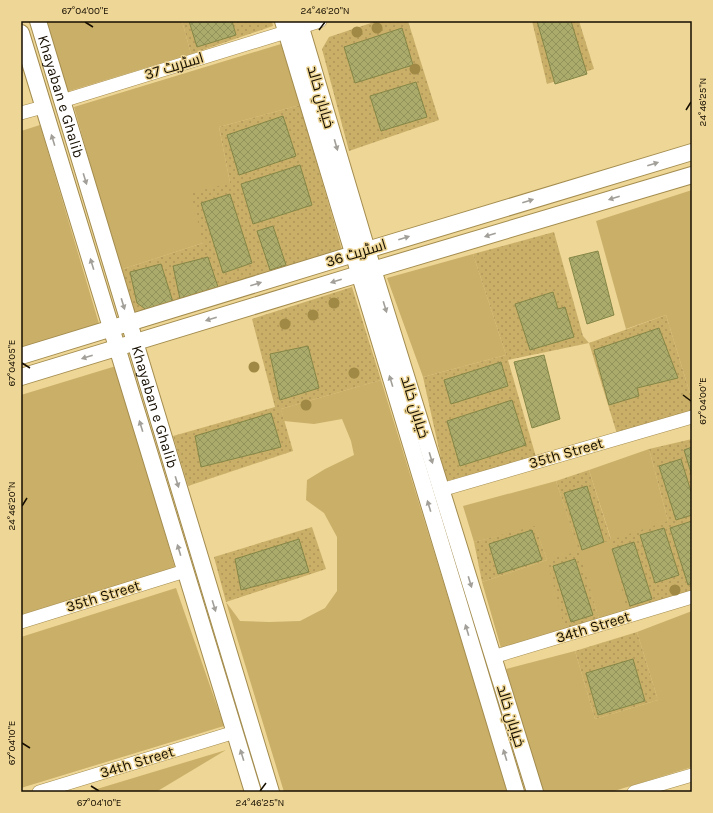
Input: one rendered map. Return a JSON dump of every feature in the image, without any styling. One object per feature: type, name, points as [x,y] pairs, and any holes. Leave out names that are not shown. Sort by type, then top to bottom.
[{"type":"street","name":"Khayaban e Ghalib","points":[[38,21],[128,323],[271,792]]},
{"type":"street","name":"اسٹریٹ 37","points":[[62,101],[292,25],[320,21]]},
{"type":"street","name":"خیابانِ خالد","points":[[292,25],[366,272],[516,792]]},
{"type":"street","name":"Khayaban e Ghalib","points":[[21,33],[253,792]]},
{"type":"street","points":[[21,113],[43,107]]},
{"type":"street","name":"اسٹریٹ 36","points":[[21,356],[692,152]]},
{"type":"street","name":"اسٹریٹ 36","points":[[21,377],[692,175]]},
{"type":"street","name":"خیابانِ خالد","points":[[366,272],[441,490],[535,792]]},
{"type":"street","name":"35th Street","points":[[441,490],[692,417]]},
{"type":"street","name":"35th Street","points":[[21,622],[185,571]]},
{"type":"street","name":"34th Street","points":[[493,657],[692,597]]},
{"type":"street","name":"34th Street","points":[[38,792],[235,732]]},
{"type":"street","points":[[634,792],[692,775]]},
{"type":"shaded area","points":[[46,21],[182,21],[191,54],[66,92]]},
{"type":"shaded area","points":[[182,21],[272,21],[273,26],[191,54]]},
{"type":"shaded area","points":[[377,21],[408,21],[439,120],[349,151],[322,49],[329,37]]},
{"type":"shaded area","points":[[532,21],[579,21],[594,69],[547,84]]},
{"type":"shaded area","points":[[281,44],[300,105],[219,127],[230,183],[203,243],[120,270],[74,107]]},
{"type":"shaded area","points":[[300,105],[342,250],[131,316],[120,270],[203,243],[191,193],[230,183],[219,127]]},
{"type":"shaded area","points":[[40,125],[100,327],[21,352],[21,131]]},
{"type":"shaded area","points":[[692,190],[692,400],[666,315],[626,329],[596,221]]},
{"type":"shaded area","points":[[554,232],[583,336],[589,343],[508,360],[536,457],[446,481],[423,377],[506,355],[473,254]]},
{"type":"shaded area","points":[[473,254],[506,355],[423,377],[387,278]]},
{"type":"shaded area","points":[[352,287],[381,380],[281,409],[293,451],[188,486],[173,436],[275,407],[252,319]]},
{"type":"shaded area","points":[[666,315],[692,400],[692,411],[617,434],[589,343]]},
{"type":"shaded area","points":[[116,366],[175,568],[21,615],[21,395]]},
{"type":"shaded area","points":[[381,380],[508,792],[284,792],[226,602],[240,621],[300,621],[325,608],[337,591],[337,537],[324,513],[306,500],[307,480],[325,469],[354,455],[351,441],[342,419],[314,424],[284,421],[281,409]]},
{"type":"shaded area","points":[[692,439],[692,592],[627,613],[611,540],[668,521],[649,449]]},
{"type":"shaded area","points":[[649,449],[668,521],[627,613],[599,619],[578,551],[565,630],[501,648],[482,582],[547,560],[535,527],[474,542],[463,506],[556,481],[579,550],[611,539],[589,470]]},
{"type":"shaded area","points":[[589,470],[611,540],[579,551],[556,481]]},
{"type":"shaded area","points":[[535,526],[547,560],[482,582],[474,542]]},
{"type":"shaded area","points":[[312,527],[326,569],[226,602],[214,557]]},
{"type":"shaded area","points":[[579,551],[599,619],[565,630],[547,560]]},
{"type":"shaded area","points":[[176,588],[224,726],[21,788],[21,637]]},
{"type":"shaded area","points":[[692,611],[692,767],[611,792],[543,792],[506,669],[575,651],[595,719],[658,700],[637,632]]},
{"type":"shaded area","points":[[637,632],[658,700],[595,719],[575,651]]},
{"type":"shaded area","points":[[226,750],[156,792],[87,792]]},
{"type":"building","points":[[189,21],[232,21],[236,35],[197,47]]},
{"type":"building","points":[[537,21],[571,21],[587,74],[555,84]]},
{"type":"building","points":[[402,28],[413,65],[355,83],[344,47]]},
{"type":"building","points":[[416,82],[427,117],[381,131],[370,96]]},
{"type":"building","points":[[283,116],[296,156],[239,175],[227,135]]},
{"type":"building","points":[[300,165],[312,205],[253,224],[241,184]]},
{"type":"building","points":[[230,194],[252,263],[223,273],[201,203]]},
{"type":"building","points":[[273,226],[286,265],[270,270],[257,231]]},
{"type":"building","points":[[598,251],[614,315],[587,324],[569,258]]},
{"type":"building","points":[[208,257],[219,290],[180,299],[173,266]]},
{"type":"building","points":[[161,264],[173,302],[148,311],[137,303],[130,272]]},
{"type":"building","points":[[553,292],[558,309],[565,307],[574,337],[530,350],[515,304]]},
{"type":"building","points":[[659,328],[678,378],[637,388],[639,396],[609,405],[594,350]]},
{"type":"building","points":[[308,346],[319,388],[280,400],[270,354]]},
{"type":"building","points":[[544,355],[560,419],[532,428],[514,362]]},
{"type":"building","points":[[501,362],[508,386],[451,404],[444,380]]},
{"type":"building","points":[[512,400],[526,445],[460,466],[447,421]]},
{"type":"building","points":[[271,413],[281,447],[201,467],[195,436]]},
{"type":"building","points":[[692,447],[692,476],[684,450]]},
{"type":"building","points":[[681,459],[692,495],[692,515],[676,520],[659,466]]},
{"type":"building","points":[[587,486],[604,542],[582,550],[564,493]]},
{"type":"building","points":[[692,521],[692,583],[688,585],[670,528]]},
{"type":"building","points":[[664,528],[679,575],[655,583],[640,535]]},
{"type":"building","points":[[532,530],[542,560],[498,574],[489,544]]},
{"type":"building","points":[[299,539],[309,572],[241,590],[235,559]]},
{"type":"building","points":[[634,542],[652,599],[630,606],[612,549]]},
{"type":"building","points":[[575,559],[593,615],[571,622],[553,566]]},
{"type":"building","points":[[633,659],[645,701],[598,715],[586,673]]}]
